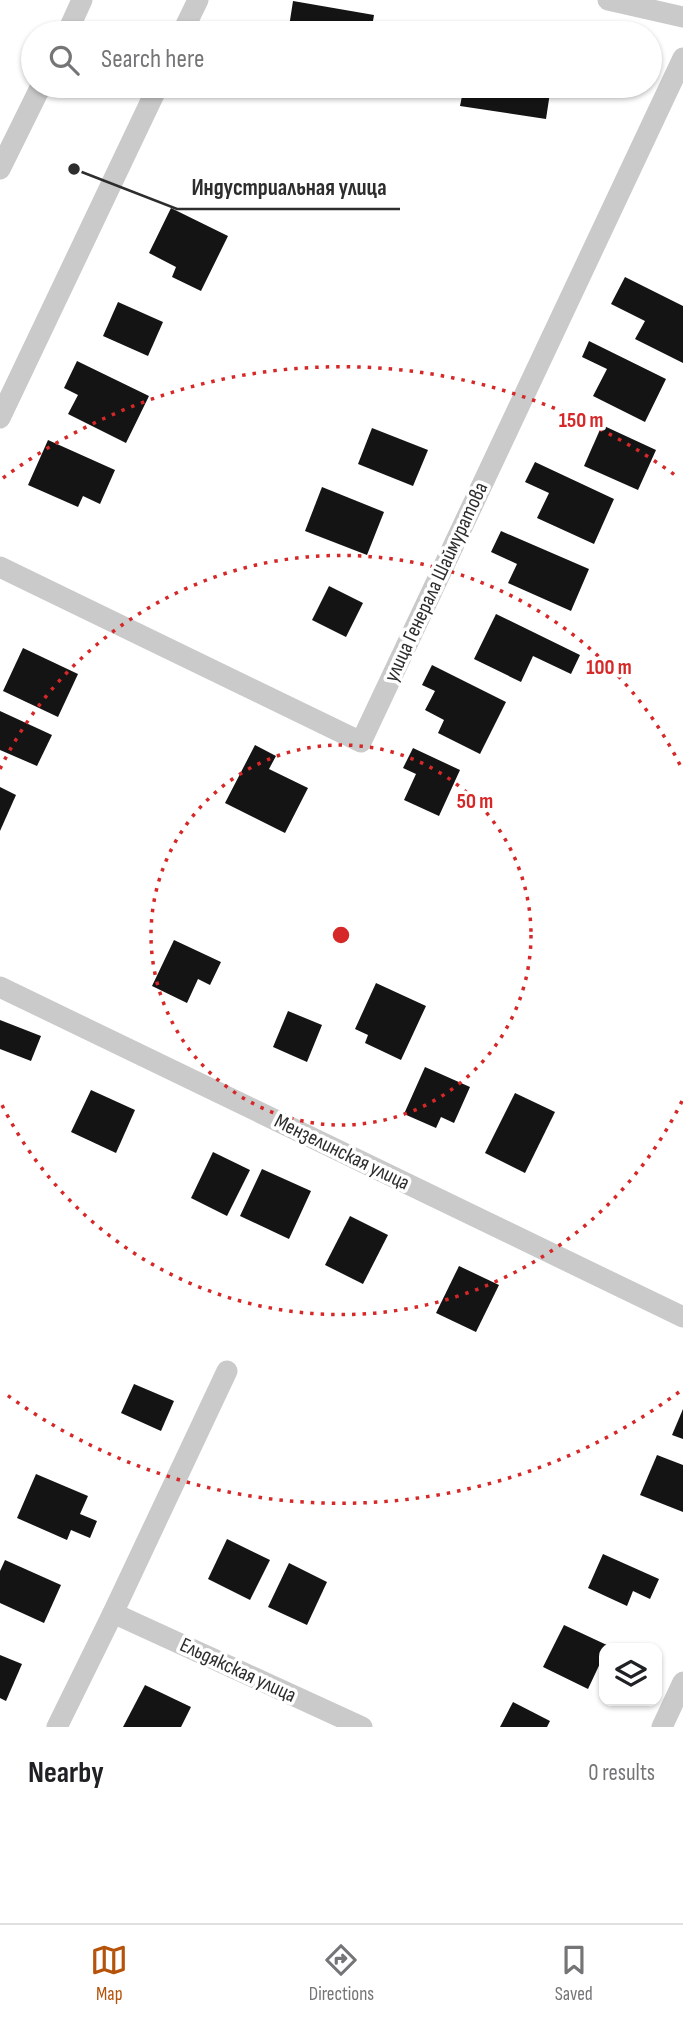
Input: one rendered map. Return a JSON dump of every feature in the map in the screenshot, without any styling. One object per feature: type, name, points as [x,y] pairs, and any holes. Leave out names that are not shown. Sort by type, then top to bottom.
[{"type":"street","points":[[72,21],[82,0]]},
{"type":"street","points":[[188,21],[198,0]]},
{"type":"street","points":[[608,0],[683,17]]},
{"type":"street","name":"улица Генерала Шаймуратова","points":[[0,567],[361,742],[683,58]]},
{"type":"street","points":[[0,169],[35,98]]},
{"type":"street","points":[[0,418],[152,98]]},
{"type":"street","name":"Мензелинская улица","points":[[0,987],[683,1317]]},
{"type":"street","points":[[57,1727],[227,1371]]},
{"type":"street","name":"Ельдякская улица","points":[[113,1613],[362,1727]]},
{"type":"street","points":[[662,1727],[683,1682]]},
{"type":"building","points":[[293,1],[374,15],[373,21],[290,21]]},
{"type":"building","points":[[462,98],[549,98],[546,119],[460,106]]},
{"type":"building","points":[[171,208],[228,236],[201,291],[172,277],[176,267],[149,253]]},
{"type":"building","points":[[625,277],[683,306],[683,363],[635,339],[645,321],[611,304]]},
{"type":"building","points":[[118,302],[163,322],[148,356],[103,336]]},
{"type":"building","points":[[589,341],[666,379],[645,422],[593,396],[607,369],[582,357]]},
{"type":"building","points":[[77,361],[149,396],[126,443],[68,414],[78,395],[64,388]]},
{"type":"building","points":[[602,425],[656,450],[638,490],[584,466]]},
{"type":"building","points":[[372,428],[428,450],[413,486],[358,464]]},
{"type":"building","points":[[48,440],[115,470],[100,504],[83,496],[78,507],[28,485]]},
{"type":"building","points":[[535,462],[614,499],[594,544],[537,518],[549,493],[525,482]]},
{"type":"building","points":[[322,487],[384,512],[367,555],[305,531]]},
{"type":"building","points":[[501,531],[589,569],[571,611],[508,583],[517,564],[491,552]]},
{"type":"building","points":[[329,586],[363,603],[346,637],[312,620]]},
{"type":"building","points":[[496,614],[580,655],[571,674],[533,656],[521,682],[474,659]]},
{"type":"building","points":[[23,648],[78,674],[58,717],[3,691]]},
{"type":"building","points":[[432,665],[506,702],[480,754],[438,733],[444,720],[425,710],[435,691],[422,685]]},
{"type":"building","points":[[0,711],[52,735],[37,766],[0,750]]},
{"type":"building","points":[[255,745],[276,756],[269,769],[308,788],[285,833],[225,803]]},
{"type":"building","points":[[413,748],[460,770],[439,816],[404,800],[416,774],[403,768]]},
{"type":"building","points":[[0,787],[16,795],[0,831]]},
{"type":"building","points":[[174,940],[221,962],[210,985],[198,979],[187,1003],[152,986]]},
{"type":"building","points":[[376,983],[426,1006],[401,1060],[365,1043],[368,1035],[355,1029]]},
{"type":"building","points":[[288,1011],[322,1025],[307,1062],[273,1047]]},
{"type":"building","points":[[0,1020],[41,1036],[31,1061],[0,1049]]},
{"type":"building","points":[[425,1067],[470,1087],[454,1123],[441,1117],[436,1128],[404,1114]]},
{"type":"building","points":[[91,1090],[135,1110],[116,1153],[71,1132]]},
{"type":"building","points":[[515,1093],[555,1112],[525,1173],[485,1153]]},
{"type":"building","points":[[213,1152],[250,1170],[227,1216],[191,1198]]},
{"type":"building","points":[[262,1169],[311,1191],[289,1239],[240,1216]]},
{"type":"building","points":[[350,1216],[388,1235],[363,1284],[325,1265]]},
{"type":"building","points":[[459,1266],[499,1285],[476,1332],[436,1313]]},
{"type":"building","points":[[134,1384],[174,1401],[161,1431],[121,1413]]},
{"type":"building","points":[[683,1409],[683,1439],[672,1435]]},
{"type":"building","points":[[657,1455],[683,1465],[683,1512],[640,1495]]},
{"type":"building","points":[[36,1474],[88,1496],[80,1514],[97,1521],[90,1538],[71,1530],[67,1540],[17,1518]]},
{"type":"building","points":[[227,1539],[270,1560],[250,1600],[208,1579]]},
{"type":"building","points":[[603,1554],[659,1579],[650,1599],[633,1591],[627,1606],[588,1588]]},
{"type":"building","points":[[5,1560],[61,1585],[44,1623],[0,1603],[0,1571]]},
{"type":"building","points":[[289,1563],[327,1582],[307,1625],[268,1607]]},
{"type":"building","points":[[564,1625],[603,1643],[599,1643],[599,1666],[588,1689],[543,1667]]},
{"type":"building","points":[[0,1655],[22,1664],[6,1701],[0,1698]]},
{"type":"building","points":[[145,1685],[191,1707],[181,1727],[123,1727]]},
{"type":"building","points":[[513,1702],[550,1721],[547,1727],[500,1727]]},
{"type":"place","name":"Индустриальная улица","points":[[74,169]]}]
